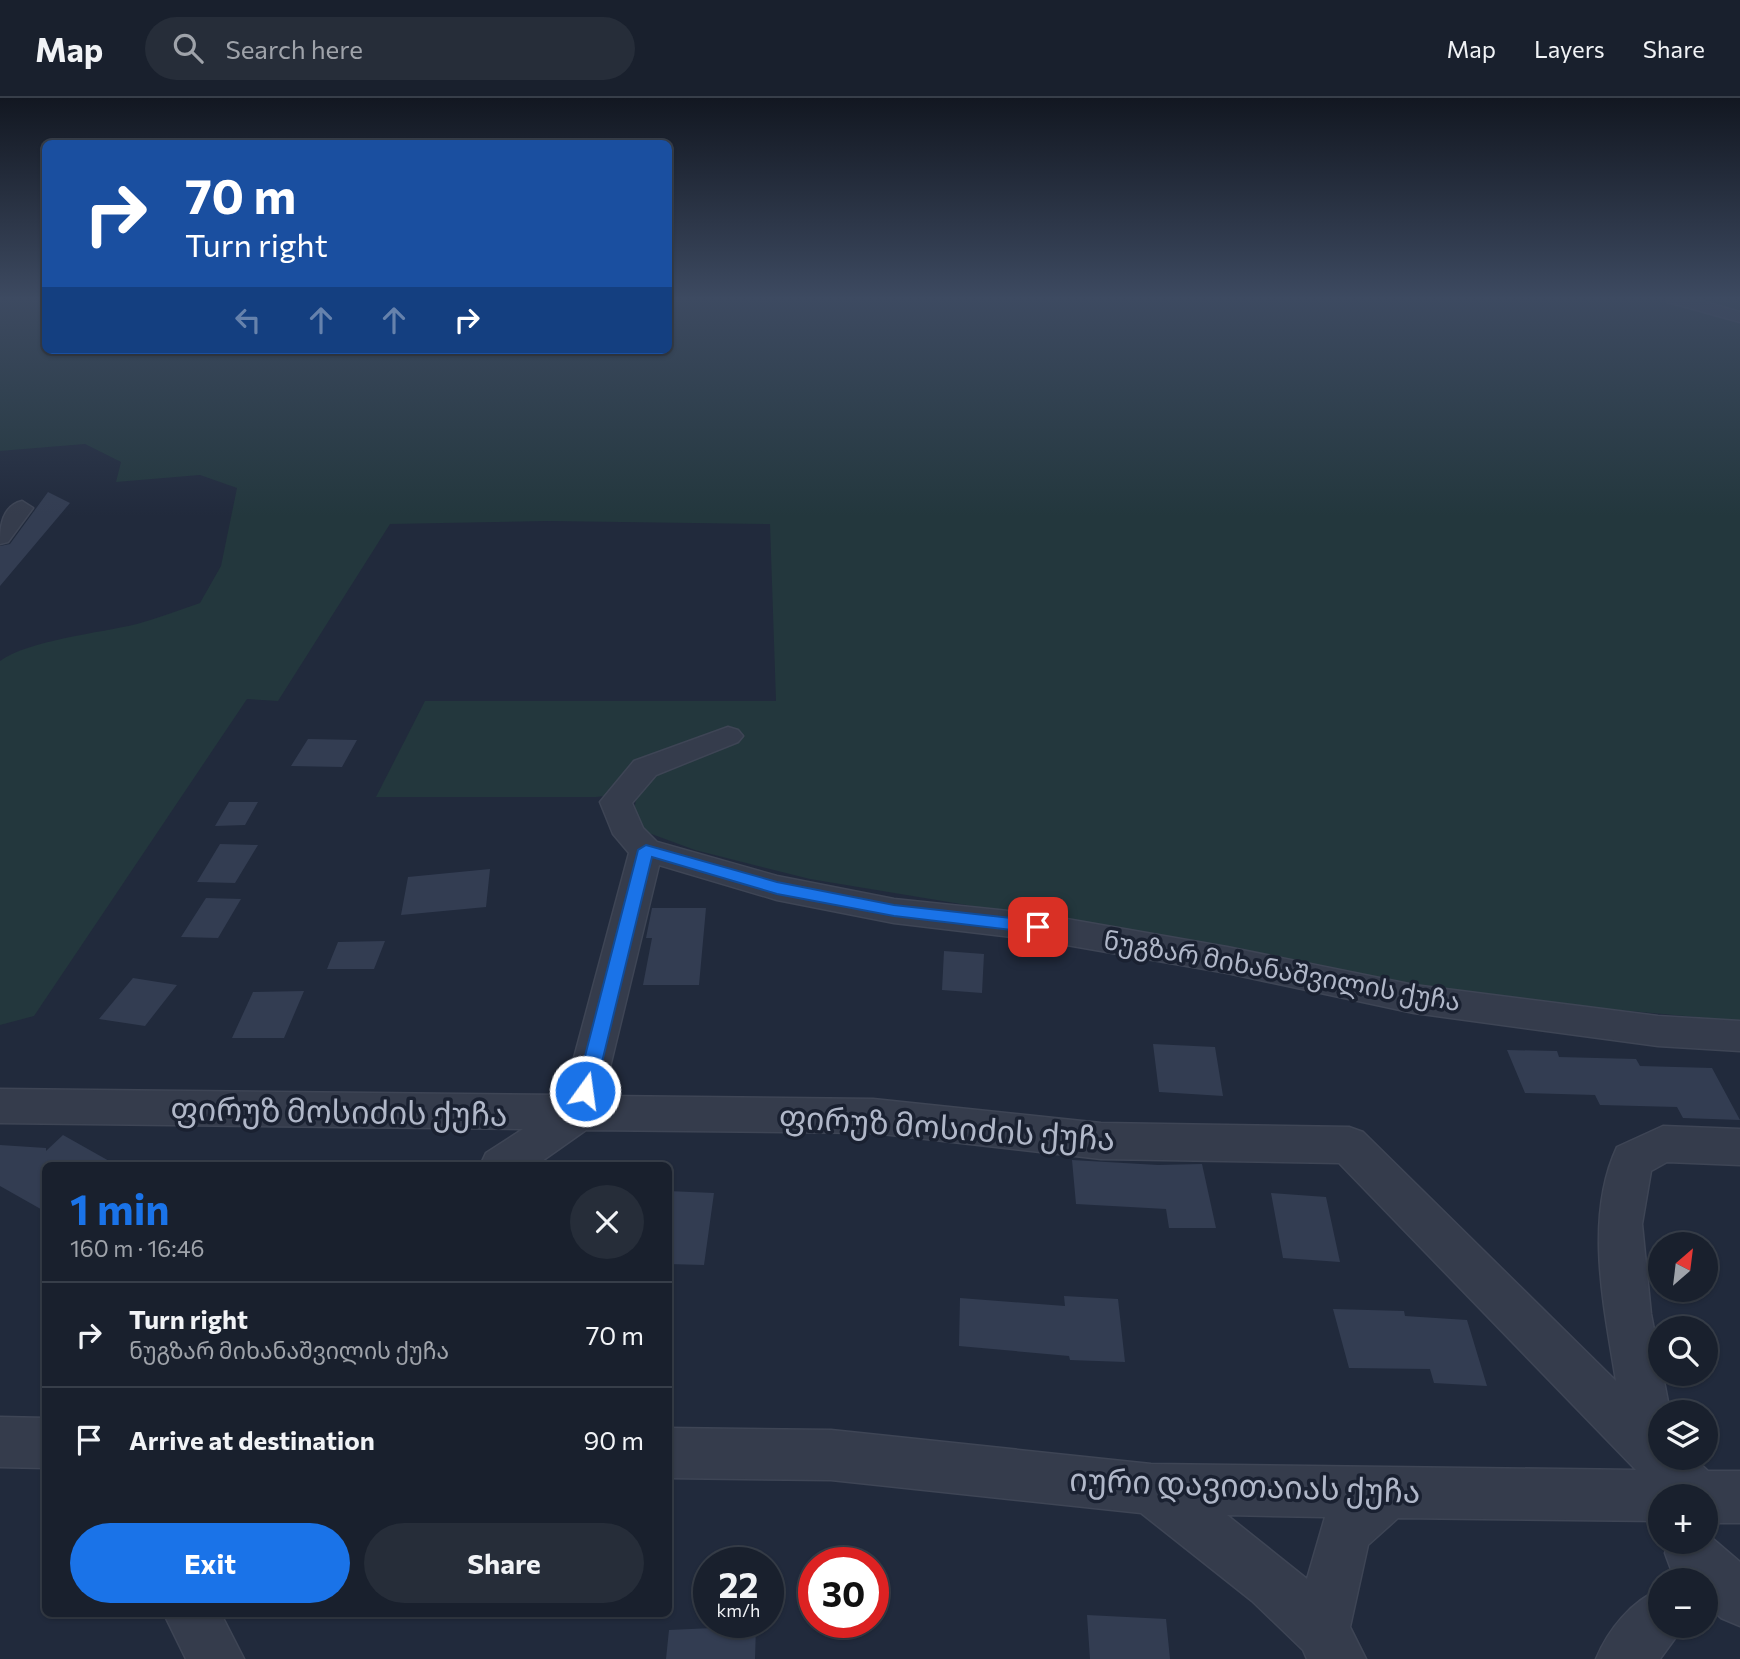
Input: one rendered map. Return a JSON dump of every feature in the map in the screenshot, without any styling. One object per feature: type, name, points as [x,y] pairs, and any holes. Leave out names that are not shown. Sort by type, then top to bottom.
[{"type":"street","points":[[0,537],[22,508]]},
{"type":"street","points":[[507,1162],[576,1115],[585,1091],[646,850],[629,834],[616,802],[645,768],[728,736]]},
{"type":"street","name":"ნუგზარ მიხანაშვილის ქუჩა","points":[[646,850],[777,888],[894,911],[1052,929],[1227,960],[1414,999],[1658,1031],[1740,1037]]},
{"type":"street","name":"ფირუზ მოსიძის ქუჩა","points":[[0,1106],[576,1115],[873,1116],[1101,1140],[1349,1145],[1648,1446]]},
{"type":"street","points":[[1648,1427],[1628,1314],[1620,1224],[1632,1160],[1662,1144],[1740,1147]]},
{"type":"street","points":[[0,1442],[42,1443]]},
{"type":"street","name":"იური დავითაიას ქუჩა","points":[[672,1453],[831,1455],[1151,1489],[1648,1495]]},
{"type":"street","points":[[1672,1470],[1685,1484]]},
{"type":"street","points":[[1151,1489],[1271,1581],[1330,1645]]},
{"type":"street","points":[[1330,1645],[1345,1531],[1388,1492]]},
{"type":"street","points":[[1718,1496],[1740,1497]]},
{"type":"street","points":[[1688,1558],[1740,1599]]},
{"type":"street","points":[[193,1617],[216,1659]]},
{"type":"street","points":[[1624,1659],[1648,1631]]},
{"type":"shaded area","points":[[0,371],[1740,371],[1740,1021],[1442,994],[1075,923],[810,879],[695,850],[646,832],[634,812],[637,792],[596,797],[376,797],[425,701],[776,701],[770,524],[549,521],[390,524],[278,701],[247,699],[34,1016],[0,1025],[0,661],[28,648],[137,624],[200,603],[221,566],[237,488],[200,475],[116,482],[121,462],[85,444],[0,451]]},
{"type":"building","points":[[48,492],[70,503],[0,586],[0,546],[10,544]]},
{"type":"building","points":[[308,739],[357,740],[342,767],[291,766]]},
{"type":"building","points":[[229,802],[258,802],[245,825],[215,826]]},
{"type":"building","points":[[220,844],[258,845],[235,883],[197,882]]},
{"type":"building","points":[[490,869],[486,907],[401,915],[408,877]]},
{"type":"building","points":[[206,898],[241,899],[218,938],[181,937]]},
{"type":"building","points":[[652,908],[706,908],[699,985],[643,985],[652,938],[646,938]]},
{"type":"building","points":[[385,941],[374,969],[327,969],[338,942]]},
{"type":"building","points":[[944,951],[984,954],[982,993],[942,990]]},
{"type":"building","points":[[133,978],[177,985],[145,1026],[99,1019]]},
{"type":"building","points":[[304,991],[284,1038],[232,1038],[253,992]]},
{"type":"building","points":[[1153,1044],[1215,1047],[1223,1096],[1159,1092]]},
{"type":"building","points":[[1507,1050],[1557,1051],[1559,1057],[1636,1059],[1640,1066],[1712,1068],[1740,1120],[1683,1118],[1677,1107],[1600,1105],[1595,1095],[1525,1093]]},
{"type":"building","points":[[63,1135],[111,1162],[42,1162],[42,1210],[0,1186],[0,1145],[46,1148],[46,1151]]},
{"type":"building","points":[[1072,1160],[1158,1165],[1202,1164],[1216,1228],[1169,1228],[1166,1209],[1076,1204]]},
{"type":"building","points":[[672,1191],[714,1193],[704,1265],[672,1264]]},
{"type":"building","points":[[1271,1193],[1326,1197],[1340,1262],[1283,1258]]},
{"type":"building","points":[[1064,1296],[1118,1299],[1125,1362],[1070,1360],[1069,1356],[959,1346],[960,1298],[1065,1306]]},
{"type":"building","points":[[1333,1309],[1404,1311],[1405,1316],[1467,1320],[1487,1386],[1434,1383],[1430,1369],[1349,1368]]},
{"type":"building","points":[[1087,1615],[1166,1619],[1170,1659],[1090,1659]]},
{"type":"building","points":[[693,1629],[693,1638],[756,1638],[755,1659],[666,1659],[669,1630]]},
{"type":"route","points":[[585,1091],[646,850],[777,888],[894,911],[1038,927]]}]
